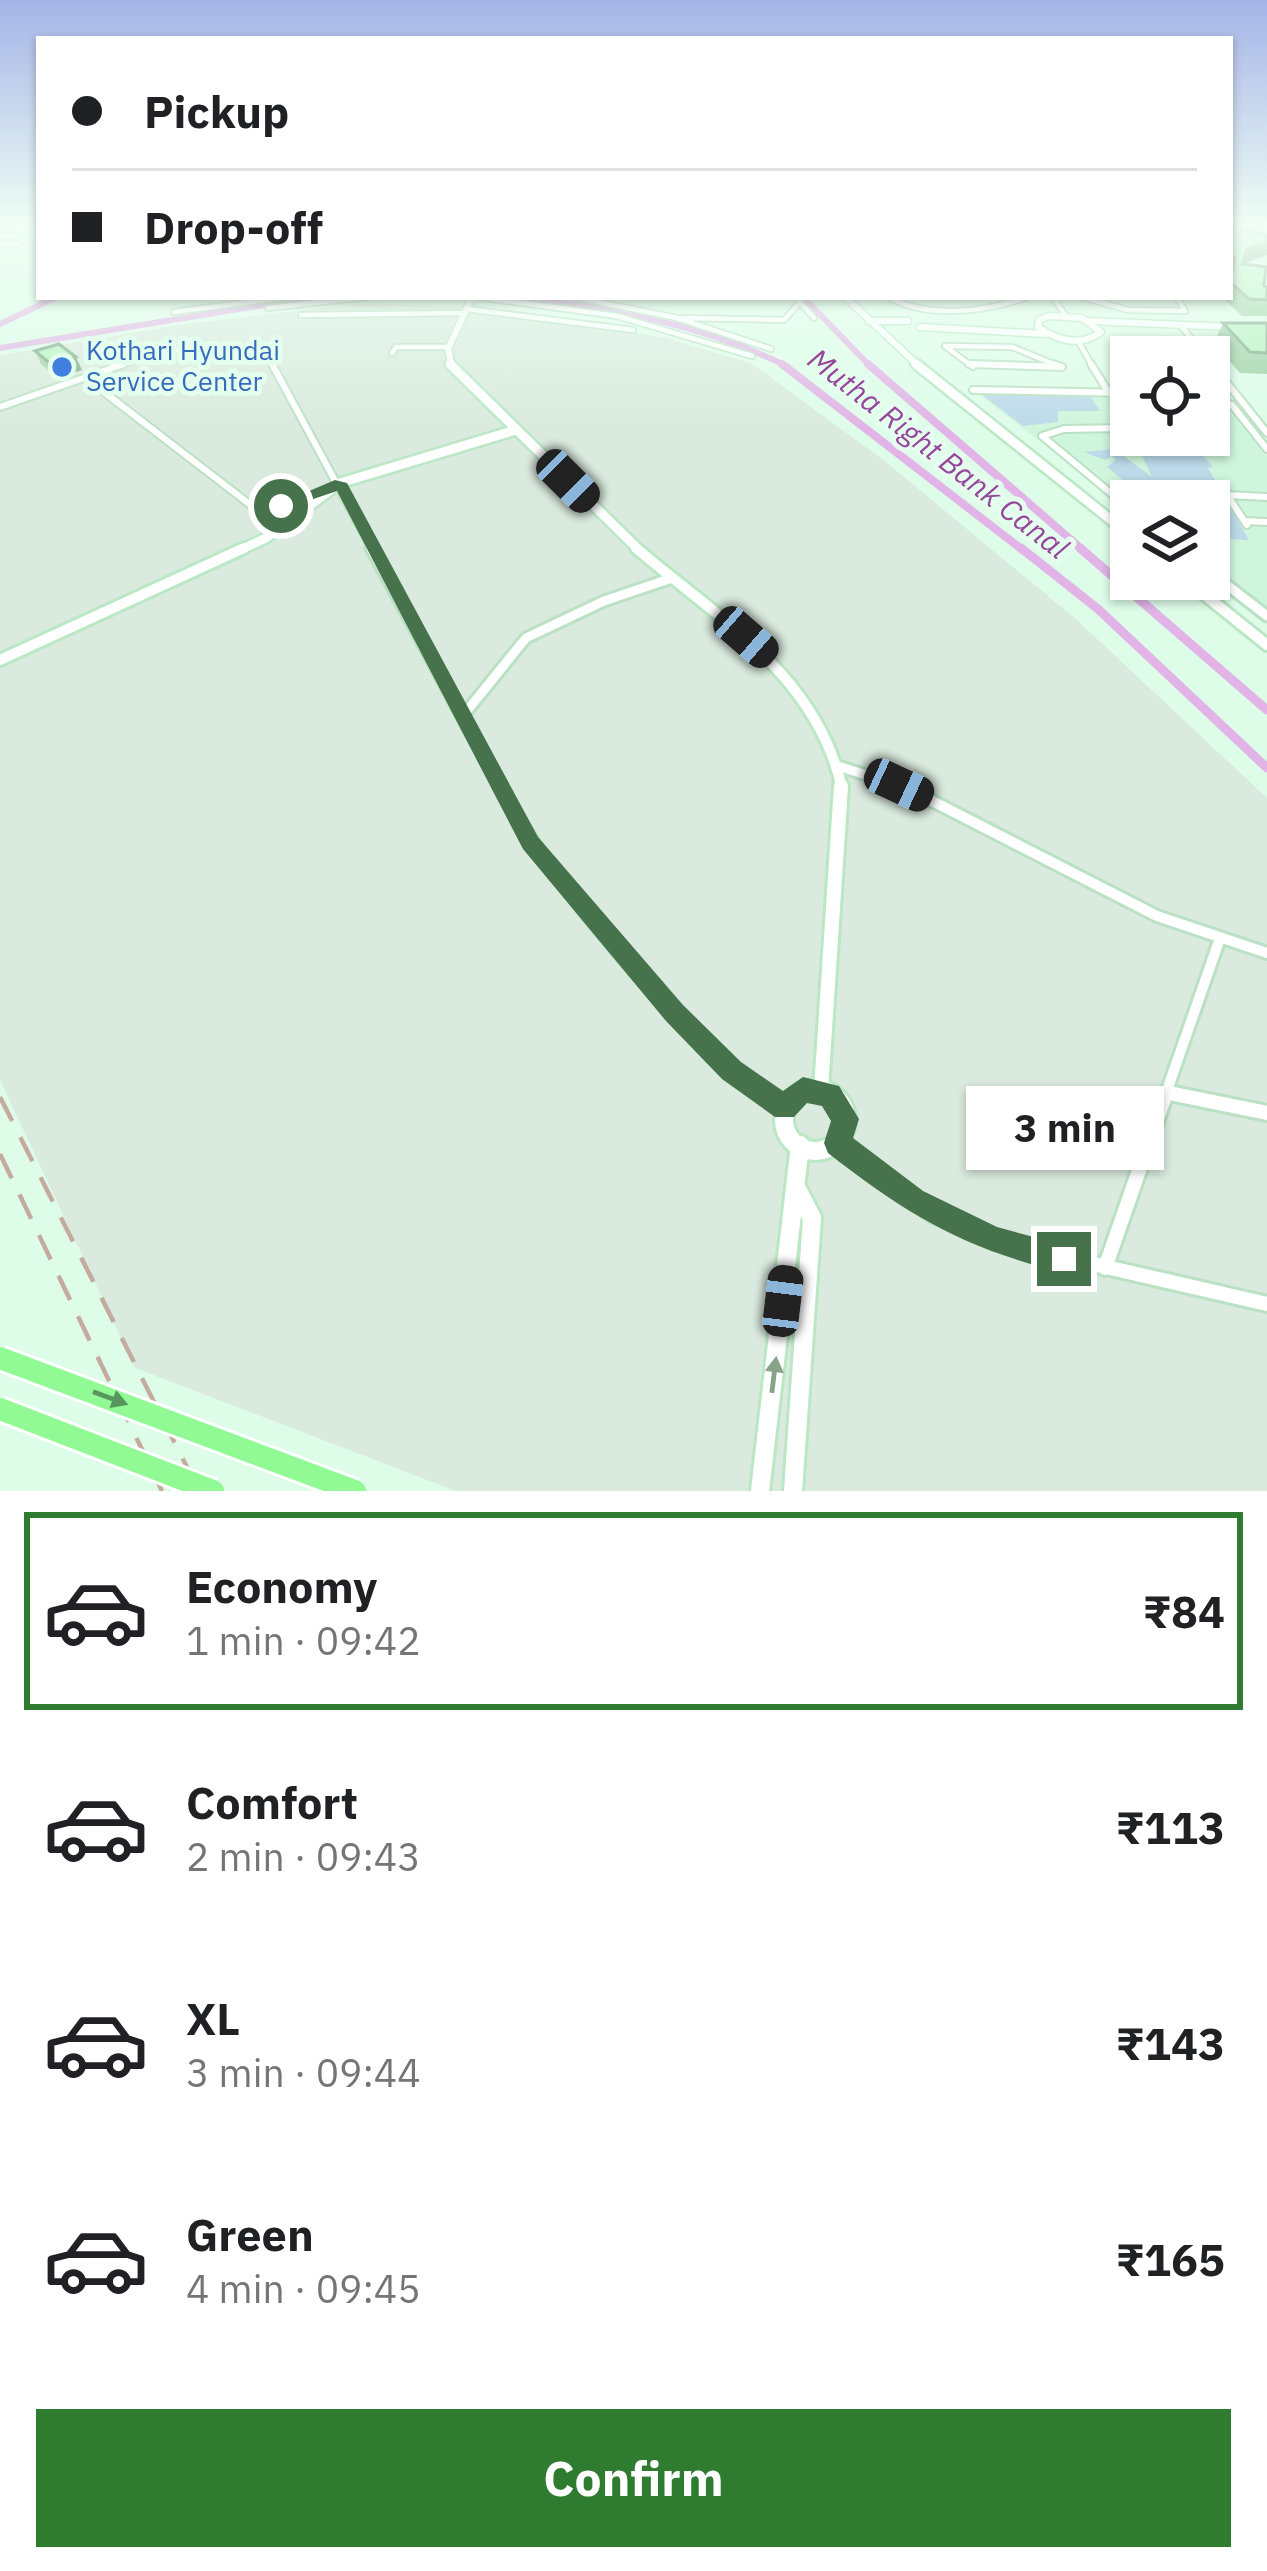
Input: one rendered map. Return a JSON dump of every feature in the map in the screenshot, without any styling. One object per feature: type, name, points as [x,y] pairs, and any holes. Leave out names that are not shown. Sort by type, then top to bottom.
[{"type":"highway","points":[[0,1358],[355,1491]]},
{"type":"highway","points":[[0,1409],[213,1491]]},
{"type":"street","points":[[174,312],[266,300]]},
{"type":"street","points":[[268,308],[340,300]]},
{"type":"street","points":[[589,300],[677,318],[771,349]]},
{"type":"street","points":[[677,318],[788,320],[798,300]]},
{"type":"street","points":[[799,300],[814,318]]},
{"type":"street","points":[[851,300],[1110,515]]},
{"type":"street","points":[[892,300],[902,307],[977,308],[1002,308],[1020,300]]},
{"type":"street","points":[[973,300],[977,308]]},
{"type":"street","points":[[1055,300],[1065,315]]},
{"type":"street","points":[[1096,300],[1146,311],[1185,311],[1179,300]]},
{"type":"street","points":[[1137,300],[1146,311]]},
{"type":"street","points":[[301,315],[471,304],[616,316],[752,356]]},
{"type":"street","points":[[471,304],[633,330]]},
{"type":"street","points":[[471,304],[448,347],[450,365],[672,578],[788,675],[841,767],[844,799],[821,1090]]},
{"type":"street","points":[[876,324],[1039,320],[1065,315],[1238,334]]},
{"type":"street","points":[[1039,320],[1047,334]]},
{"type":"street","points":[[1090,321],[1100,335]]},
{"type":"street","points":[[914,324],[1047,334],[1078,341],[1100,335],[1250,328]]},
{"type":"street","points":[[1184,330],[1189,336]]},
{"type":"street","points":[[1078,341],[1109,392]]},
{"type":"street","points":[[0,407],[208,344],[259,347],[270,355],[517,822],[590,916],[731,1070],[784,1107],[786,1128],[800,1144],[815,1150],[837,1143],[846,1128],[843,1110],[821,1090],[803,1090],[784,1107]]},
{"type":"street","points":[[945,346],[1005,346],[1055,360],[1060,368],[974,367],[945,346]]},
{"type":"street","points":[[392,353],[396,347],[448,347]]},
{"type":"street","points":[[87,379],[256,509],[276,532]]},
{"type":"street","points":[[1230,386],[1267,433]]},
{"type":"street","points":[[973,390],[1109,392]]},
{"type":"street","points":[[1230,396],[1237,395]]},
{"type":"street","points":[[1230,404],[1267,449]]},
{"type":"street","points":[[1110,428],[1064,429],[1042,436],[1110,493]]},
{"type":"street","points":[[0,660],[276,532],[340,483],[516,430]]},
{"type":"street","points":[[1267,497],[1227,495],[1246,523],[1267,522]]},
{"type":"street","points":[[256,509],[317,497]]},
{"type":"street","points":[[461,717],[526,638],[604,601],[672,578]]},
{"type":"street","points":[[1230,587],[1267,616]]},
{"type":"street","points":[[1213,600],[1267,640]]},
{"type":"street","points":[[1220,600],[1267,640]]},
{"type":"street","points":[[841,767],[884,778],[982,824],[1218,944],[1267,953]]},
{"type":"street","points":[[1106,1268],[1163,1092],[1218,944]]},
{"type":"street","points":[[1163,1092],[1267,1113]]},
{"type":"street","points":[[837,1143],[955,1226],[1022,1250],[1267,1304]]},
{"type":"street","points":[[760,1491],[800,1144]]},
{"type":"street","points":[[793,1491],[812,1218],[797,1187]]},
{"type":"shaded area","points":[[366,303],[513,310],[665,338],[751,363],[886,462],[1077,620],[1267,798],[1267,1491],[456,1491],[135,1368],[0,1080],[0,355],[185,324]]},
{"type":"shaded area","points":[[977,393],[1110,396],[1110,456],[1230,456],[1233,398],[1267,442],[1267,616],[1230,587],[1230,480],[1110,480],[1110,495]]},
{"type":"shaded area","points":[[981,394],[1090,396],[1100,411],[1058,411],[1058,422],[1023,426]]},
{"type":"shaded area","points":[[1110,449],[1112,456],[1105,460],[1084,452]]},
{"type":"shaded area","points":[[1112,456],[1124,456],[1152,477],[1142,456],[1203,456],[1213,467],[1208,468],[1215,480],[1123,480],[1107,467],[1116,460]]},
{"type":"shaded area","points":[[1230,507],[1249,540],[1230,539]]},
{"type":"building","points":[[1241,292],[1267,292],[1267,300],[1249,299]]},
{"type":"building","points":[[1223,323],[1267,323],[1267,353],[1250,352]]},
{"type":"building","points":[[59,344],[76,357],[52,365],[35,351]]},
{"type":"waterway","points":[[0,324],[50,300]]},
{"type":"waterway","name":"Mutha Right Bank Canal","points":[[0,348],[295,300]]},
{"type":"waterway","name":"Mutha Right Bank Canal","points":[[538,300],[656,320],[723,339],[783,364]]},
{"type":"waterway","points":[[806,300],[869,364]]},
{"type":"waterway","name":"Mutha Right Bank Canal","points":[[783,364],[788,367]]},
{"type":"waterway","name":"Mutha Right Bank Canal","points":[[783,364],[1024,551]]},
{"type":"waterway","points":[[869,364],[1084,551]]},
{"type":"waterway","name":"Mutha Right Bank Canal","points":[[1021,548],[1098,609],[1267,768]]},
{"type":"waterway","points":[[1080,548],[1267,710]]},
{"type":"railway","points":[[0,1097],[199,1491]]},
{"type":"railway","points":[[0,1154],[162,1491]]},
{"type":"place","name":"Kothari Hyundai Service Center","points":[[62,367]]},
{"type":"route","points":[[281,506],[317,497],[340,483],[530,843],[674,1013],[731,1070],[784,1107],[803,1090],[830,1095],[845,1119],[846,1128],[837,1143],[913,1201],[993,1241],[1064,1259]]}]
